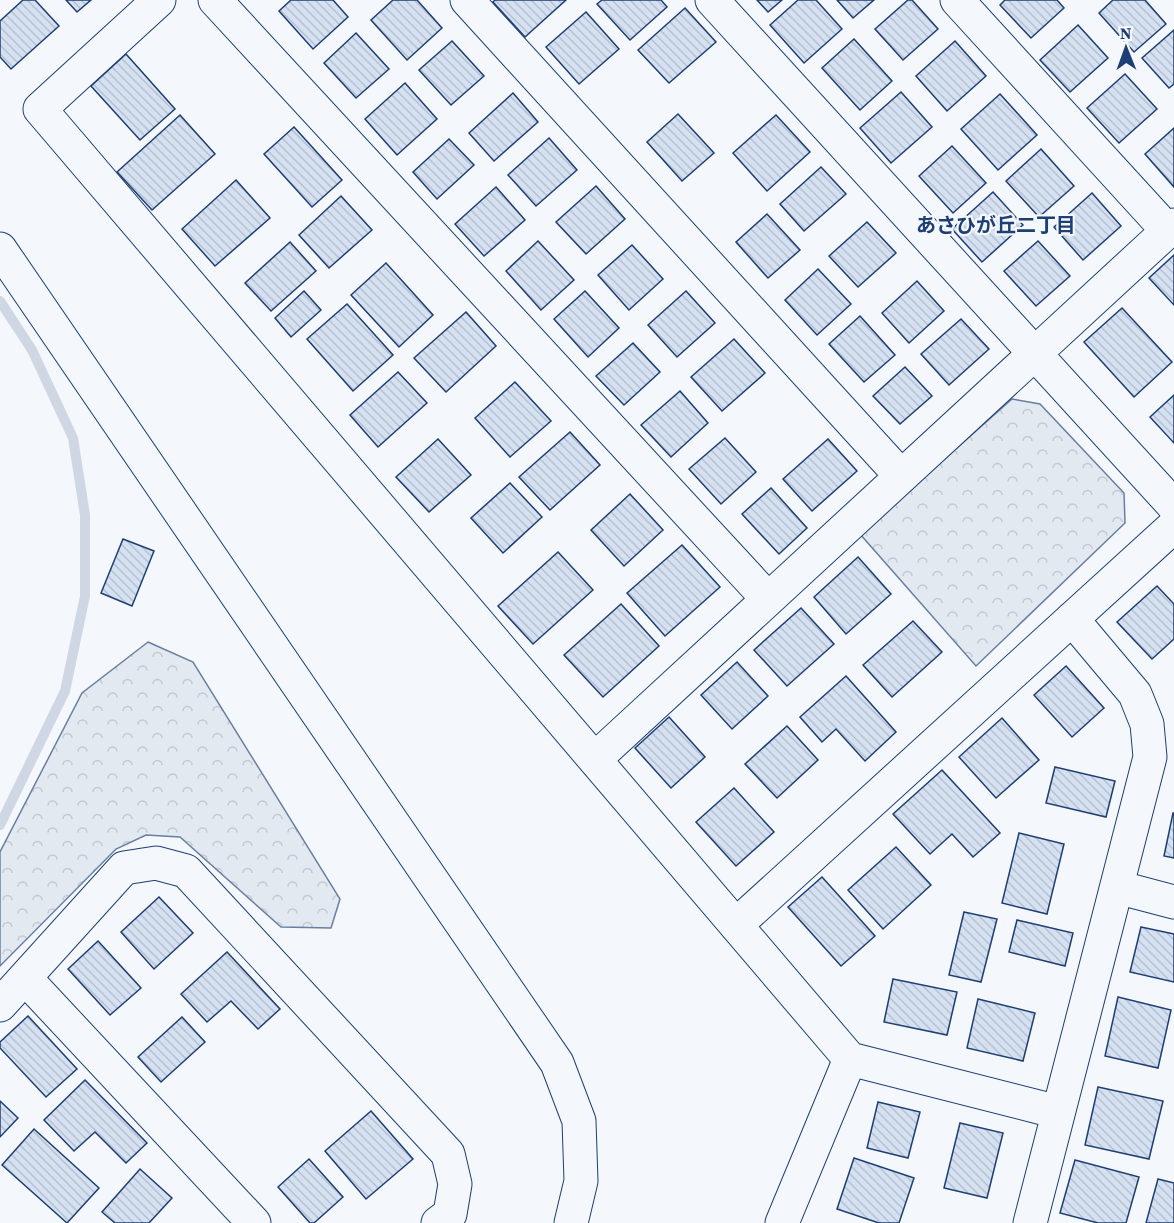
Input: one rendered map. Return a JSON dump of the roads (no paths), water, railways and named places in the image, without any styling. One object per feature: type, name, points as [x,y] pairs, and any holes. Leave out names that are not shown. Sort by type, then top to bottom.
[{"type":"street","points":[[159,0],[40,109],[850,1059],[1058,1112]]},
{"type":"street","points":[[215,0],[768,599]]},
{"type":"street","points":[[467,0],[902,476]]},
{"type":"street","points":[[712,0],[1174,506]]},
{"type":"street","points":[[595,759],[1171,228],[957,0]]},
{"type":"street","points":[[0,249],[557,1064],[579,1121],[581,1181],[571,1223]]},
{"type":"street","points":[[736,925],[1174,526]]},
{"type":"street","points":[[1030,1223],[1150,757],[1147,724],[1135,694],[1072,619]]},
{"type":"street","points":[[0,1005],[26,979],[124,868],[156,863],[186,871],[448,1154],[455,1184],[450,1214],[438,1223]]},
{"type":"street","points":[[1118,887],[1174,902]]},
{"type":"street","points":[[26,979],[255,1223]]},
{"type":"street","points":[[782,1223],[850,1059]]},
{"type":"waterway","points":[[0,301],[32,350],[73,438],[85,515],[85,596],[65,691],[0,825]]},
{"type":"district","name":"あさひが丘二丁目","points":[[996,225]]}]
